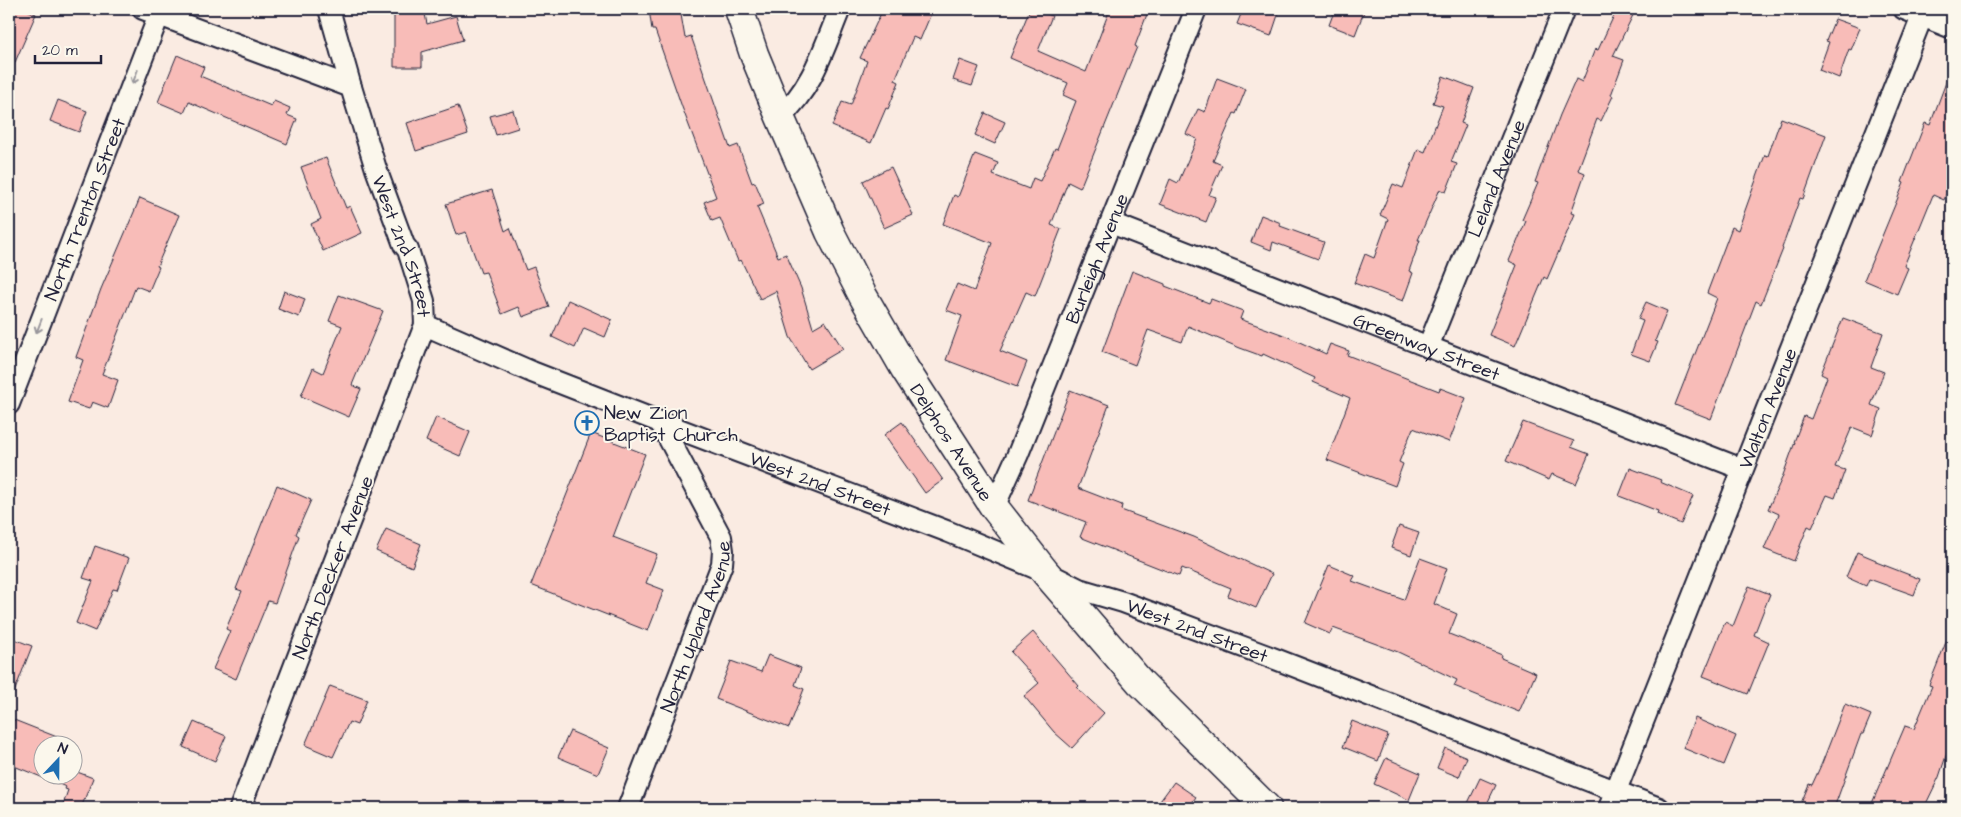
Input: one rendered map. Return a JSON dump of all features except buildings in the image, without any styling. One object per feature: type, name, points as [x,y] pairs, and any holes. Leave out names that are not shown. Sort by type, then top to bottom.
[{"type":"street","points":[[329,9],[351,87]]},
{"type":"street","name":"Delphos Avenue","points":[[739,9],[754,54],[780,118],[830,232],[863,296],[905,369],[994,507],[1045,572],[1140,682],[1267,808]]},
{"type":"street","points":[[780,118],[794,104],[809,83],[840,9]]},
{"type":"street","name":"Burleigh Avenue","points":[[994,507],[1018,454],[1196,9]]},
{"type":"street","name":"Leland Avenue","points":[[1428,347],[1564,9]]},
{"type":"street","points":[[1917,11],[1952,28]]},
{"type":"street","name":"Walton Avenue","points":[[1612,800],[1742,469],[1917,11]]},
{"type":"street","points":[[151,12],[351,87]]},
{"type":"street","name":"North Trenton Street","points":[[9,404],[151,12]]},
{"type":"street","name":"West 2nd Street","points":[[351,87],[376,169],[404,244],[408,250],[424,301],[425,325],[532,372],[949,532],[1045,572],[1079,589],[1123,602],[1278,660],[1612,800],[1659,808]]},
{"type":"street","name":"Greenway Street","points":[[1111,223],[1742,469]]},
{"type":"street","name":"North Decker Avenue","points":[[240,808],[425,325]]},
{"type":"street","name":"North Upland Avenue","points":[[628,808],[722,564],[721,537],[660,422]]},
{"type":"place","name":"New Zion Baptist Church","points":[[587,423]]}]
